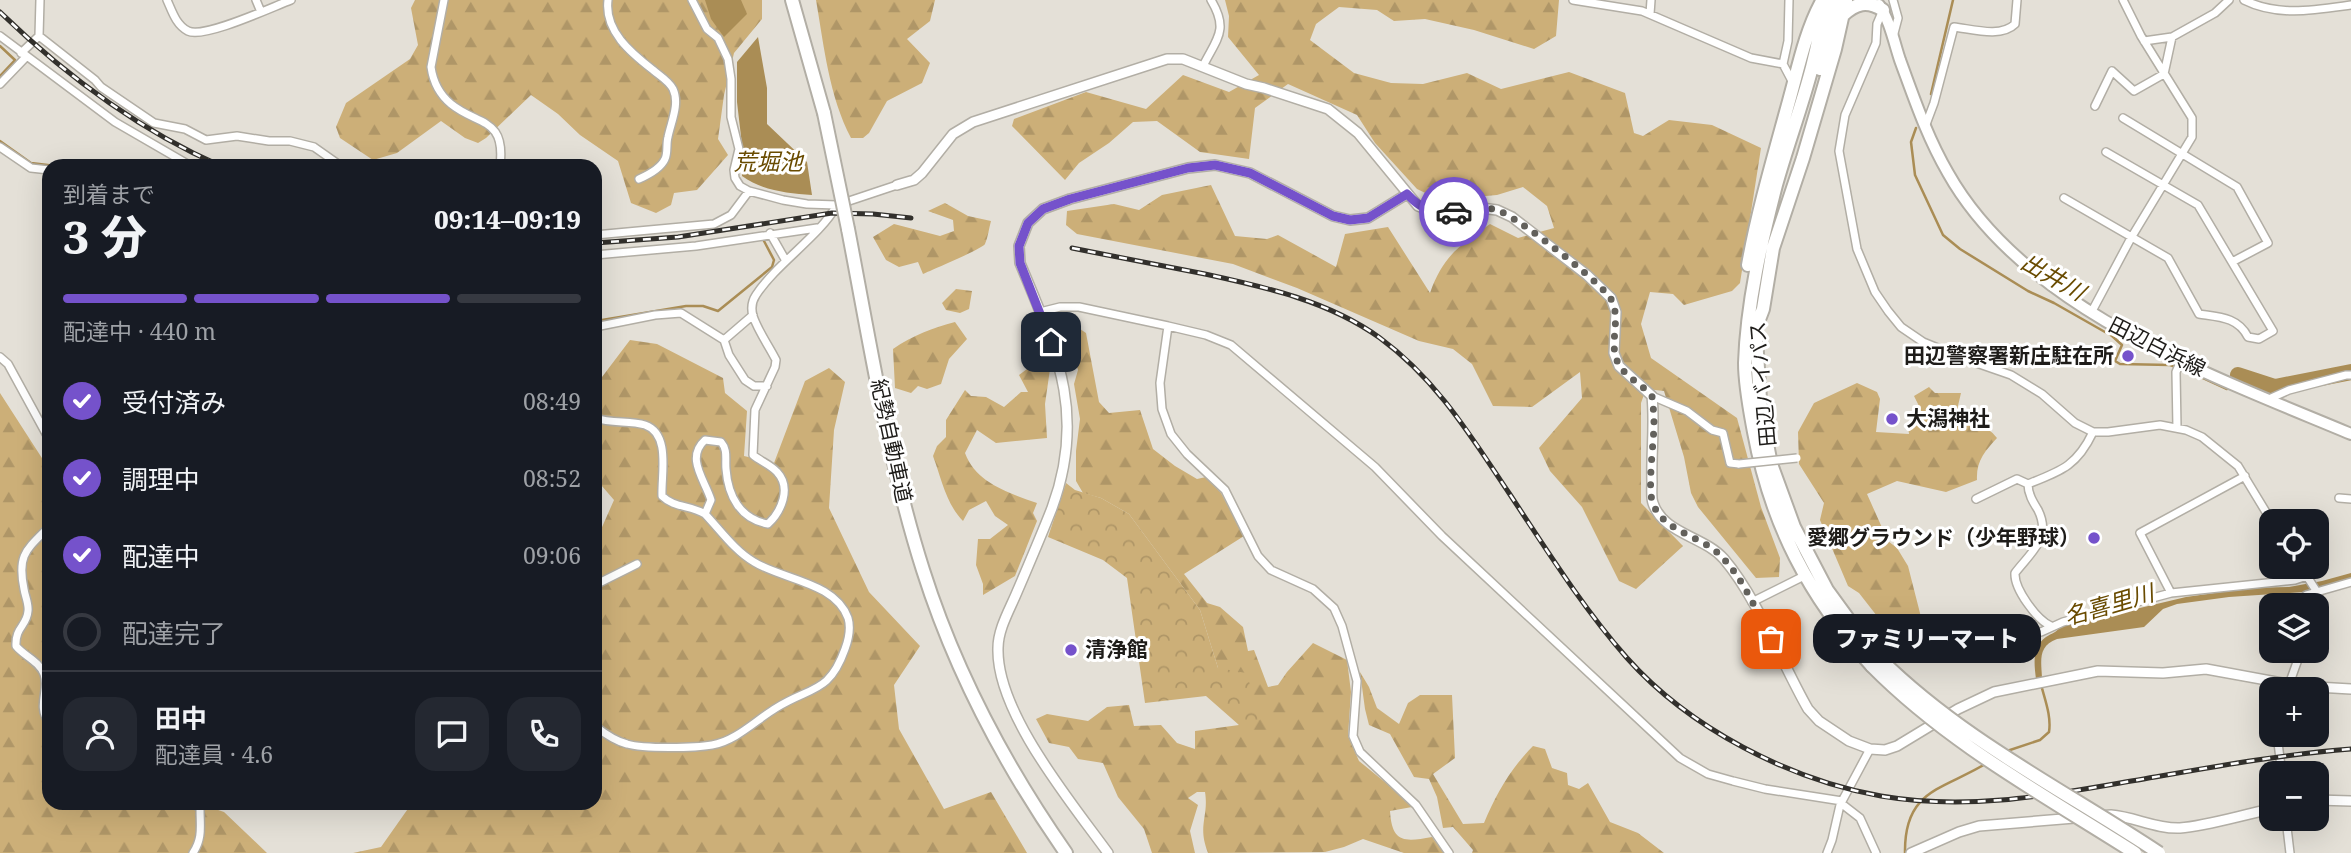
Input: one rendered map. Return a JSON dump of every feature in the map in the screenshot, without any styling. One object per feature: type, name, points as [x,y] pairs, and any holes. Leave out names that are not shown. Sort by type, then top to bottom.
[{"type":"highway","name":"紀勢自動車道","points":[[792,0],[824,113],[893,454],[927,582],[953,649],[985,716],[1038,813],[1066,853]]},
{"type":"highway","points":[[1745,367],[1743,338],[1749,264],[1761,204],[1814,17],[1816,0]]},
{"type":"highway","points":[[1814,17],[1823,0]]},
{"type":"highway","name":"田辺バイパス","points":[[1823,0],[1812,69],[1755,269],[1747,336],[1745,367],[1749,406],[1762,476],[1781,529],[1899,694],[1960,741],[2135,853]]},
{"type":"highway","name":"田辺バイパス","points":[[1810,573],[1771,464],[1761,414],[1755,330],[1759,288],[1780,185],[1828,41],[1835,0]]},
{"type":"highway","points":[[1755,330],[1763,309],[1773,248],[1817,113],[1846,0]]},
{"type":"highway","points":[[1843,15],[1850,8],[1864,3],[1879,5]]},
{"type":"highway","name":"田辺バイパス","points":[[1876,662],[1984,744],[2159,853]]},
{"type":"main road","name":"田辺白浜線","points":[[1879,5],[1924,127],[1948,174],[1979,220],[1999,243],[2039,277],[2178,367],[2269,399],[2351,434]]},
{"type":"street","points":[[39,36],[40,0]]},
{"type":"street","points":[[167,0],[178,24],[190,32],[204,32],[291,0]]},
{"type":"street","points":[[256,0],[261,12]]},
{"type":"street","points":[[443,0],[431,67],[432,77],[441,94],[452,105],[486,122],[495,132],[501,159]]},
{"type":"street","points":[[608,0],[607,10],[611,24],[622,42],[674,90],[676,108],[665,159],[654,171],[639,179]]},
{"type":"street","points":[[692,0],[707,29],[718,38],[728,59],[734,135],[739,149],[735,178],[740,186],[749,191],[807,204],[837,205],[914,180],[953,134],[972,122],[1167,59],[1183,59],[1246,84],[1328,109],[1357,133],[1418,206],[1439,214],[1481,208],[1497,210],[1512,217],[1587,275],[1611,298],[1616,312],[1614,353],[1619,366],[1652,396],[1687,411],[1712,430],[1723,433],[1730,463],[1797,458]]},
{"type":"street","points":[[1203,66],[1222,27],[1220,16],[1211,0]]},
{"type":"street","points":[[1573,0],[1642,11],[1751,58],[1783,64]]},
{"type":"street","points":[[1650,14],[1651,0]]},
{"type":"street","points":[[1789,0],[1788,41],[1783,64],[1794,85]]},
{"type":"street","points":[[1893,0],[1898,19],[1893,38]]},
{"type":"street","points":[[1924,127],[1934,103],[1954,27],[1992,32],[2011,29],[2015,24],[2017,0]]},
{"type":"street","points":[[2091,313],[2192,137],[2192,118],[2144,41],[2123,0]]},
{"type":"street","points":[[2144,41],[2172,37],[2215,13],[2229,0]]},
{"type":"street","points":[[2244,0],[2255,6],[2303,12],[2351,5]]},
{"type":"street","points":[[1879,5],[1876,43],[1845,116],[1839,151],[1857,248],[1875,292],[1902,327],[1923,342],[2011,375],[2042,394],[2075,423],[2093,432],[2160,425],[2202,436],[2238,466],[2264,509]]},
{"type":"street","points":[[0,36],[115,122],[179,159]]},
{"type":"street","points":[[0,85],[31,42],[39,36]]},
{"type":"street","points":[[39,36],[101,87],[154,123],[185,129],[206,140],[237,136],[290,141],[314,148],[330,159]]},
{"type":"street","points":[[2164,75],[2172,37]]},
{"type":"street","points":[[2095,106],[2112,71],[2134,91],[2164,75]]},
{"type":"street","points":[[2123,118],[2237,187],[2268,243],[2232,262]]},
{"type":"street","points":[[0,147],[32,168],[42,169]]},
{"type":"street","points":[[2064,198],[2168,258],[2199,314],[2228,318],[2241,326],[2248,337],[2259,339],[2273,331],[2198,205],[2106,152]]},
{"type":"street","points":[[1108,853],[1060,787],[1029,738],[1011,704],[1001,676],[998,646],[1003,625],[1059,489],[1066,451],[1068,412],[1062,373],[1020,263],[1019,246],[1028,223],[1043,209],[1070,199],[1188,168],[1215,165],[1250,173],[1333,216],[1350,220],[1368,218],[1407,194]]},
{"type":"street","points":[[602,234],[714,224],[731,215],[749,191]]},
{"type":"street","points":[[705,514],[711,500],[698,472],[696,456],[699,446],[705,440],[712,440],[721,442],[726,447],[726,471],[733,497],[743,513],[753,521],[768,524],[779,514],[784,491],[781,478],[776,470],[753,455],[752,448],[755,410],[776,360],[753,315],[752,304],[756,295],[825,222],[837,205]]},
{"type":"street","points":[[602,254],[696,246],[818,228]]},
{"type":"street","points":[[770,233],[786,261]]},
{"type":"street","points":[[1040,312],[1060,307],[1079,307],[1206,335],[1231,345],[1375,467],[1442,536],[1680,758],[1720,778],[1765,789],[1842,802],[1860,818],[1876,853]]},
{"type":"street","points":[[602,326],[655,315],[681,313],[724,340],[729,355],[745,380],[754,386],[766,386]]},
{"type":"street","points":[[724,340],[753,315]]},
{"type":"street","points":[[1168,326],[1160,383],[1162,409],[1171,434],[1186,454],[1226,490],[1258,556],[1271,570],[1313,589],[1334,608],[1342,626],[1357,681],[1353,736],[1360,752],[1416,805],[1449,853]]},
{"type":"street","points":[[0,357],[8,365],[42,426]]},
{"type":"street","points":[[2177,428],[2178,367]]},
{"type":"street","points":[[2269,399],[2289,390],[2351,375]]},
{"type":"street","points":[[1652,396],[1653,503],[1667,524],[1712,547],[1722,556],[1752,602],[1808,709],[1819,721],[1849,741],[1870,749],[1885,750],[1897,746],[1958,709],[1994,692],[2098,671],[2163,673],[2206,669],[2259,681]]},
{"type":"street","points":[[602,421],[645,425],[656,433],[663,453],[663,496],[669,503],[699,510],[738,551],[754,562],[777,574],[812,584],[834,598],[843,608],[850,631],[839,666],[830,679],[820,687],[779,706],[728,741],[711,746],[629,745],[602,731]]},
{"type":"street","points":[[1976,499],[2017,479],[2028,484],[2066,468],[2082,451],[2093,432]]},
{"type":"street","points":[[2171,593],[2140,533],[2245,476]]},
{"type":"street","points":[[2028,484],[2030,495],[2043,522],[2044,534],[2015,573],[2015,581],[2038,616],[2051,626]]},
{"type":"street","points":[[2339,498],[2351,499]]},
{"type":"street","points":[[42,534],[29,547],[22,560],[20,568],[29,609],[16,633],[16,646],[42,670]]},
{"type":"street","points":[[602,582],[637,564]]},
{"type":"street","points":[[1752,602],[1810,573]]},
{"type":"street","points":[[2041,632],[2051,626],[2171,593],[2299,579]]},
{"type":"street","points":[[2309,579],[2317,591]]},
{"type":"street","points":[[2312,593],[2351,582]]},
{"type":"street","points":[[2329,688],[2351,689]]},
{"type":"street","points":[[1826,853],[1842,802],[1870,749]]},
{"type":"street","points":[[2329,800],[2351,801]]},
{"type":"street","points":[[192,853],[202,832],[200,810]]},
{"type":"street","points":[[1914,852],[1979,826],[2111,815],[2126,816],[2156,826],[2181,828],[2259,812]]},
{"type":"street","points":[[2287,831],[2290,853]]},
{"type":"green space","points":[[415,0],[762,0],[762,19],[734,53],[724,95],[718,139],[728,155],[697,190],[674,193],[671,205],[656,213],[631,203],[618,161],[580,135],[558,114],[531,95],[478,143],[465,138],[441,121],[397,153],[376,159],[372,159],[340,138],[336,127],[346,103],[410,59],[418,45],[411,8]]},
{"type":"green space","points":[[816,0],[935,0],[930,21],[907,39],[930,63],[922,83],[887,101],[869,133],[863,138],[851,138],[837,105]]},
{"type":"green space","points":[[1225,0],[1559,0],[1556,36],[1534,49],[1474,30],[1425,19],[1394,21],[1377,10],[1339,7],[1316,24],[1310,40],[1354,73],[1391,83],[1423,84],[1467,73],[1501,89],[1569,72],[1625,93],[1634,133],[1643,136],[1669,120],[1712,125],[1761,148],[1740,283],[1732,291],[1684,305],[1673,294],[1650,292],[1641,324],[1651,358],[1737,418],[1761,507],[1780,558],[1779,577],[1756,578],[1698,507],[1691,493],[1684,457],[1664,391],[1646,389],[1641,403],[1641,503],[1683,546],[1636,589],[1619,581],[1582,507],[1550,471],[1539,448],[1582,398],[1580,372],[1532,407],[1493,406],[1472,364],[1453,349],[1419,341],[1297,288],[1233,264],[1077,234],[1066,225],[1067,211],[1114,204],[1139,210],[1162,195],[1211,185],[1235,236],[1267,239],[1278,235],[1336,267],[1345,234],[1388,227],[1430,293],[1440,270],[1453,253],[1490,224],[1518,238],[1554,228],[1547,206],[1523,187],[1497,195],[1440,200],[1417,189],[1375,143],[1357,115],[1288,84],[1255,108],[1249,159],[1200,152],[1157,121],[1133,122],[1109,143],[1079,163],[1065,180],[1012,126],[1014,119],[1086,92],[1146,109],[1183,75],[1229,92],[1259,75],[1228,37],[1229,16]]},
{"type":"green space","points":[[945,203],[968,216],[991,221],[982,247],[923,274],[918,262],[899,267],[886,260],[873,237],[894,224],[940,236],[954,231],[953,220],[928,211]]},
{"type":"green space","points":[[956,289],[972,291],[969,309],[960,313],[946,310],[942,303]]},
{"type":"green space","points":[[955,322],[967,339],[949,359],[941,384],[927,389],[918,386],[911,393],[895,388],[893,349],[923,332]]},
{"type":"green space","points":[[1074,325],[1086,333],[1099,402],[1109,413],[1140,410],[1153,449],[1197,479],[1206,477],[1221,493],[1244,536],[1184,574],[1207,603],[1220,607],[1243,627],[1248,651],[1254,650],[1268,687],[1278,685],[1313,643],[1347,660],[1351,692],[1348,736],[1359,761],[1412,807],[1390,811],[1393,829],[1401,838],[1414,840],[1432,837],[1444,853],[1404,853],[1363,839],[1325,852],[1208,853],[1203,835],[1205,792],[1197,792],[1188,798],[1198,805],[1190,831],[1195,853],[1152,853],[1144,829],[1118,797],[1103,763],[1078,759],[1069,747],[1049,743],[1036,719],[1047,714],[1088,721],[1107,707],[1129,705],[1134,726],[1161,725],[1177,743],[1195,749],[1195,731],[1239,725],[1200,610],[1129,514],[1101,498],[1083,493],[1076,481],[1080,419],[1074,384],[1078,370],[1066,328]]},
{"type":"green space","points":[[630,340],[657,344],[723,378],[725,393],[747,411],[744,456],[774,463],[805,381],[829,368],[845,382],[834,430],[829,508],[869,592],[920,646],[894,685],[899,729],[944,809],[991,792],[1027,853],[353,853],[381,847],[407,810],[602,810],[602,527],[614,500],[602,486],[602,377]]},
{"type":"green space","points":[[1047,354],[1050,369],[1045,404],[1047,438],[996,443],[977,430],[965,453],[977,472],[995,486],[1037,503],[1033,513],[1037,521],[1015,576],[983,595],[983,584],[976,565],[978,539],[990,539],[1008,525],[995,516],[986,501],[969,510],[963,521],[948,499],[933,456],[937,446],[946,437],[946,420],[965,390],[971,396],[986,397],[1004,407],[1021,392],[1028,392],[1019,375]]},
{"type":"green space","points":[[1857,383],[1877,392],[1880,399],[1876,432],[1909,434],[1908,425],[1915,421],[1920,408],[1914,396],[1929,387],[1935,393],[1961,393],[1957,410],[1988,429],[1997,438],[1980,462],[1977,480],[1946,492],[1897,481],[1867,494],[1888,541],[1897,548],[1908,566],[1921,617],[1898,643],[1859,593],[1848,586],[1820,520],[1824,503],[1799,464],[1798,432],[1814,403]]},
{"type":"green space","points":[[0,393],[42,458],[42,810],[218,810],[224,812],[267,853],[0,853]]},
{"type":"green space","points":[[1066,483],[1075,490],[1101,498],[1129,514],[1200,610],[1218,668],[1246,673],[1262,719],[1239,725],[1206,696],[1145,703],[1127,578],[1103,560],[1048,537]]},
{"type":"green space","points":[[1360,672],[1377,708],[1399,724],[1408,703],[1420,695],[1452,695],[1455,758],[1433,774],[1463,824],[1484,823],[1505,782],[1533,746],[1545,749],[1552,768],[1567,773],[1568,785],[1579,789],[1588,783],[1610,822],[1638,833],[1664,853],[1472,853],[1473,850],[1453,827],[1443,828],[1437,797],[1429,779],[1414,777],[1390,734],[1369,725]]},
{"type":"water","points":[[705,0],[741,0],[747,14],[724,37],[711,19]]},
{"type":"water","name":"荒堀池","points":[[758,37],[767,88],[767,124],[807,162],[812,195],[767,188],[742,176],[737,62]]},
{"type":"water","points":[[2351,573],[2351,580],[2305,592],[2259,593],[2177,604],[2163,609],[2144,627],[2057,639],[2046,646],[2041,659],[2042,677],[2036,679],[2036,650],[2041,641],[2060,627],[2186,597],[2250,588],[2289,587]]},
{"type":"waterway","name":"出井川","points":[[1931,94],[1953,0]]},
{"type":"waterway","points":[[0,46],[15,60],[0,76]]},
{"type":"waterway","name":"出井川","points":[[1916,128],[1911,142],[1915,175],[1943,235],[1960,249],[2028,291],[2112,336],[2122,345],[2115,361],[2120,364],[2170,365],[2227,389]]},
{"type":"waterway","points":[[0,141],[31,163],[42,164]]},
{"type":"waterway","points":[[602,320],[686,306],[703,306],[718,311],[772,267],[774,260],[764,241]]},
{"type":"waterway","name":"出井川","points":[[2238,375],[2275,387],[2351,372]]},
{"type":"waterway","name":"名喜里川","points":[[2004,752],[2040,740],[2049,732],[2048,711],[2039,675]]},
{"type":"waterway","name":"名喜里川","points":[[1905,853],[1906,832],[1911,816],[1919,804],[1941,786],[1987,763]]},
{"type":"railway","points":[[0,12],[50,57],[104,99],[132,118],[206,159]]},
{"type":"railway","points":[[602,242],[678,237],[832,213],[911,218]]},
{"type":"railway","points":[[1072,248],[1273,290],[1340,314],[1380,338],[1436,390],[1480,450],[1580,599],[1627,658],[1680,707],[1711,728],[1777,764],[1812,778],[1881,796],[1972,802],[2060,793],[2264,759],[2351,749]]},
{"type":"way so far","points":[[1454,212],[1481,208],[1497,210],[1512,217],[1587,275],[1611,298],[1616,312],[1614,353],[1619,366],[1652,396],[1653,503],[1667,524],[1712,547],[1722,556],[1752,602],[1771,639]]},
{"type":"place","name":"田辺警察署新庄駐在所","points":[[2128,356]]},
{"type":"place","name":"大潟神社","points":[[1892,419]]},
{"type":"place","name":"愛郷グラウンド（少年野球）","points":[[2094,538]]},
{"type":"place","name":"ファミリーマート","points":[[1771,639]]},
{"type":"place","name":"清浄館","points":[[1071,650]]},
{"type":"route","points":[[1051,342],[1020,263],[1019,246],[1028,223],[1043,209],[1070,199],[1188,168],[1215,165],[1250,173],[1333,216],[1350,220],[1368,218],[1407,194],[1418,206],[1439,214],[1454,212]]}]
